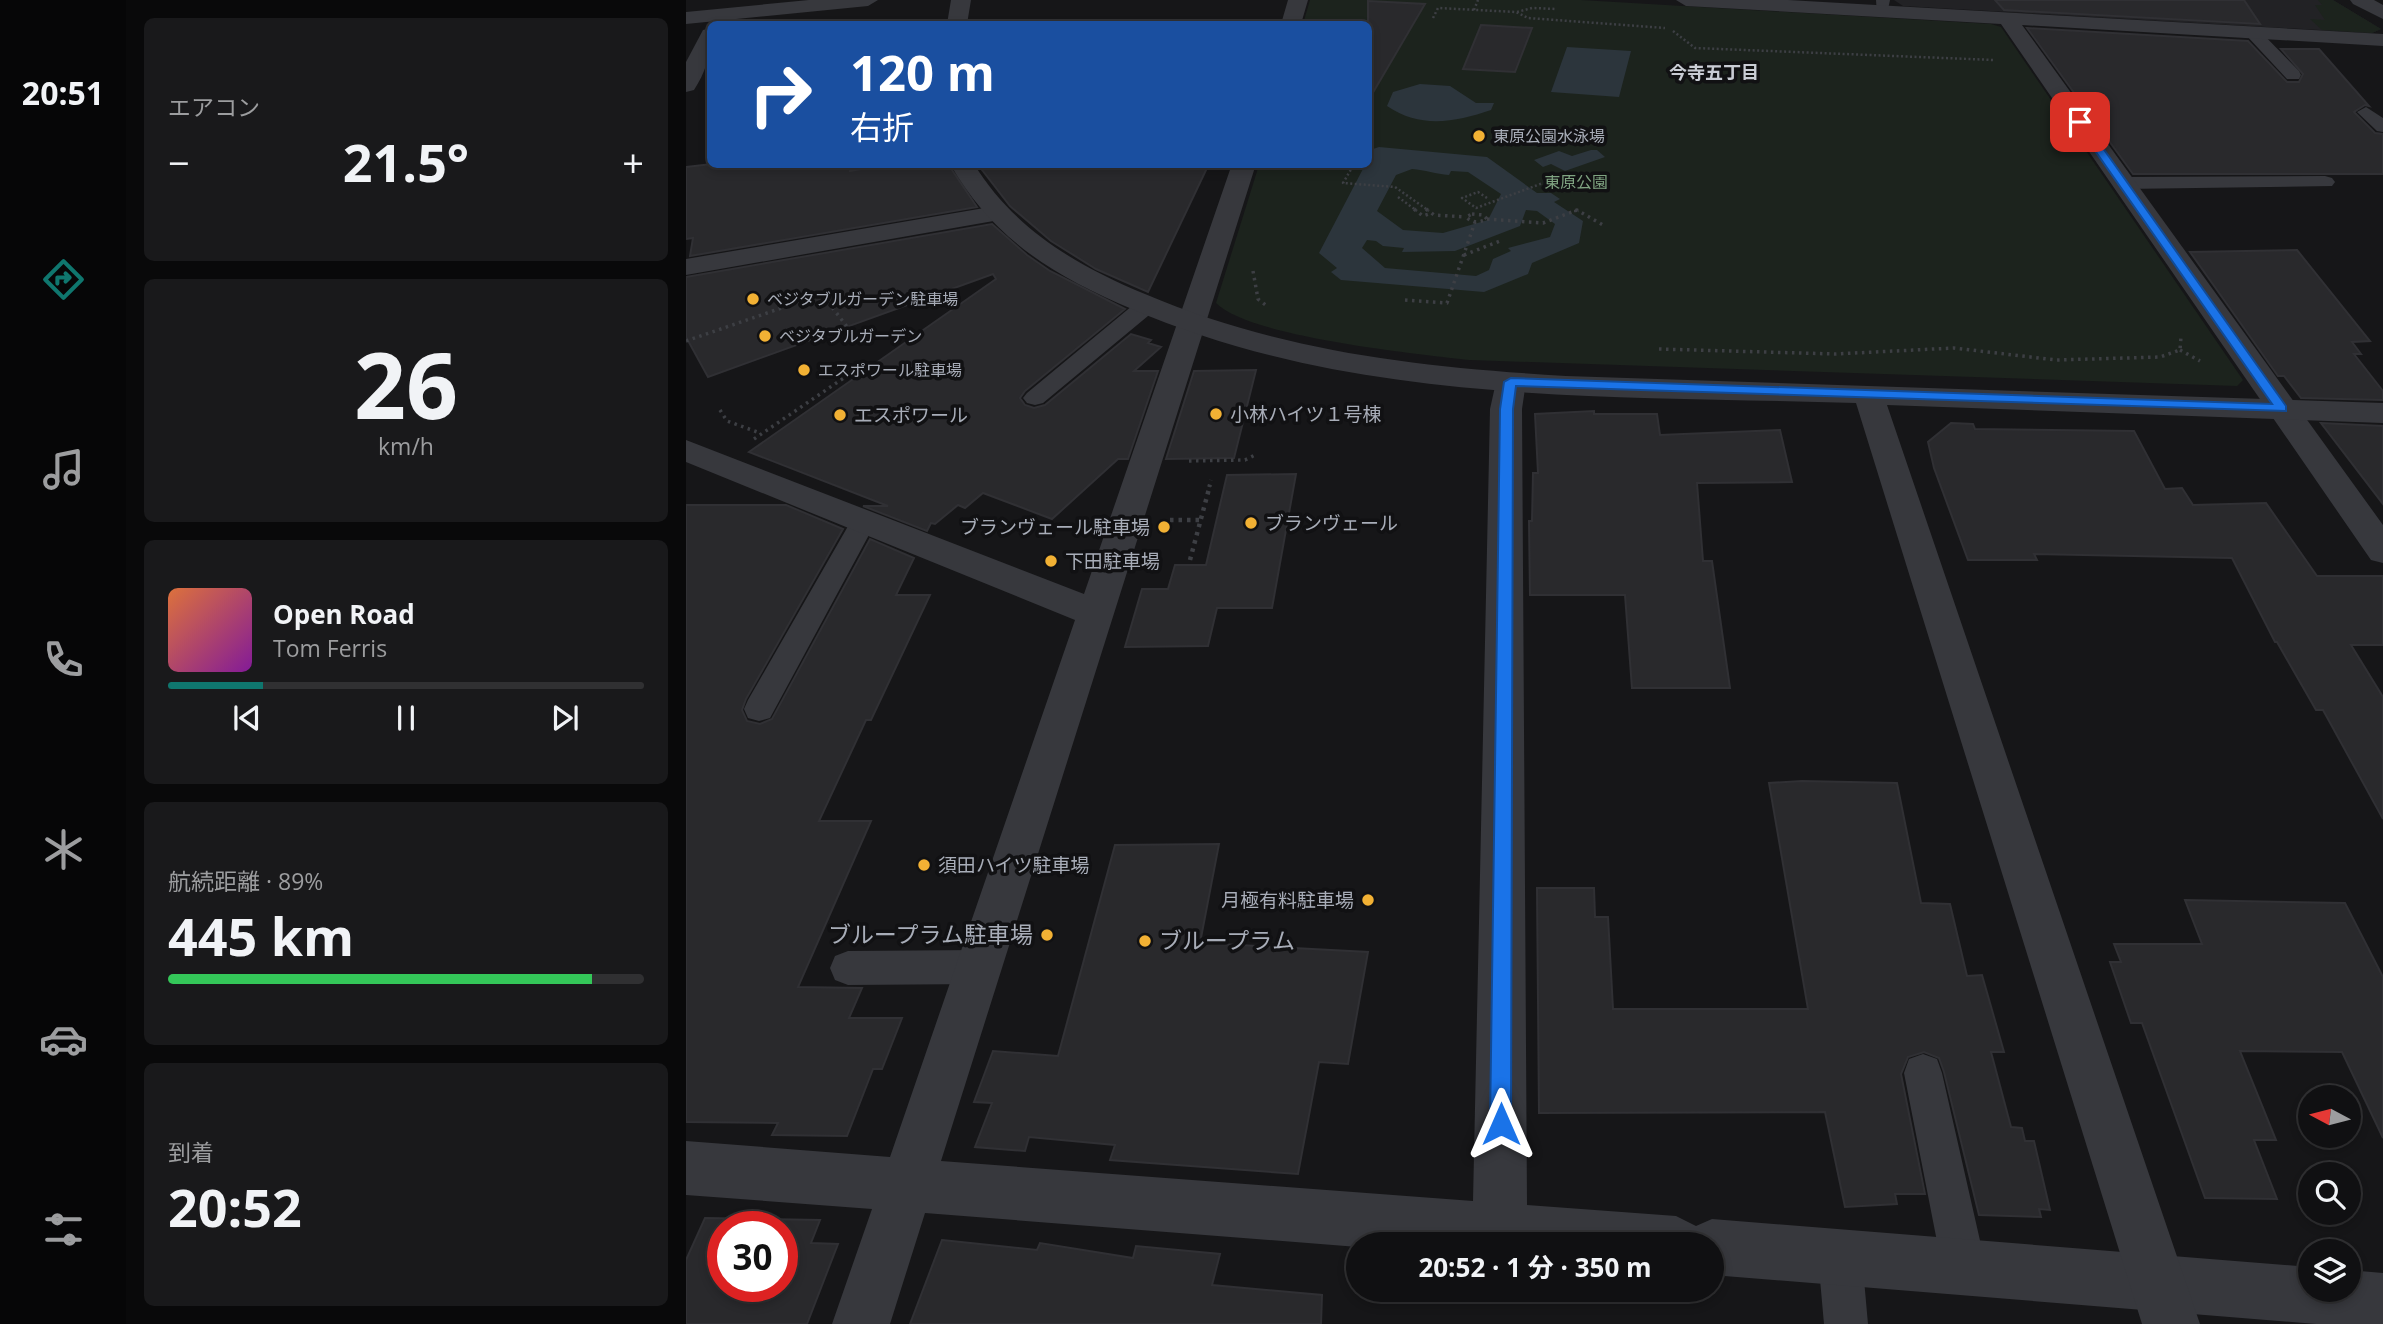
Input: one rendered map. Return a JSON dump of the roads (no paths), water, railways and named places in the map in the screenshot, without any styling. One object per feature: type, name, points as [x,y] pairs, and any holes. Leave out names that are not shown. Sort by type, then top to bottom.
[{"type":"street","points":[[686,19],[721,13],[868,0]]},
{"type":"street","points":[[958,21],[961,0]]},
{"type":"street","points":[[1292,21],[1298,0]]},
{"type":"street","points":[[1686,0],[1882,6],[2007,18],[2383,40]]},
{"type":"street","points":[[2360,0],[2383,13]]},
{"type":"street","points":[[2007,18],[2383,551]]},
{"type":"street","points":[[686,85],[707,40]]},
{"type":"street","points":[[964,168],[973,186],[996,214],[1047,255],[1083,276],[1191,324],[1271,346],[1362,365],[1511,382],[2383,413]]},
{"type":"street","points":[[861,1324],[1243,168]]},
{"type":"street","points":[[686,267],[996,214]]},
{"type":"street","points":[[1500,1230],[1507,409],[1511,382]]},
{"type":"street","points":[[1868,394],[2165,1304]]},
{"type":"street","points":[[686,450],[1097,614]]},
{"type":"street","points":[[686,1168],[1525,1232]]},
{"type":"street","points":[[1724,1248],[1965,1268],[2165,1304],[2383,1301]]},
{"type":"lane","points":[[2252,32],[2293,75]]},
{"type":"lane","points":[[2123,183],[2295,190],[2325,182]]},
{"type":"lane","points":[[1035,398],[1146,306]]},
{"type":"lane","points":[[759,709],[864,520]]},
{"type":"lane","points":[[848,968],[978,967]]},
{"type":"lane","points":[[1923,1073],[1965,1268]]},
{"type":"lane","points":[[1840,1257],[1846,1324]]},
{"type":"place","name":"東原公園水泳場","points":[[1479,136]]},
{"type":"place","name":"ベジタブルガーデン駐車場","points":[[753,299]]},
{"type":"place","name":"ベジタブルガーデン","points":[[765,336]]},
{"type":"place","name":"エスポワール駐車場","points":[[804,370]]},
{"type":"place","name":"小林ハイツ１号棟","points":[[1216,414]]},
{"type":"place","name":"エスポワール","points":[[840,415]]},
{"type":"place","name":"ブランヴェール","points":[[1251,523]]},
{"type":"place","name":"ブランヴェール駐車場","points":[[1164,527]]},
{"type":"place","name":"下田駐車場","points":[[1051,561]]},
{"type":"place","name":"須田ハイツ駐車場","points":[[924,865]]},
{"type":"place","name":"月極有料駐車場","points":[[1368,900]]},
{"type":"place","name":"ブループラム駐車場","points":[[1047,935]]},
{"type":"place","name":"ブループラム","points":[[1145,941]]},
{"type":"district","name":"今寺五丁目","points":[[1714,73]]},
{"type":"park label","name":"東原公園","points":[[1576,182]]}]
